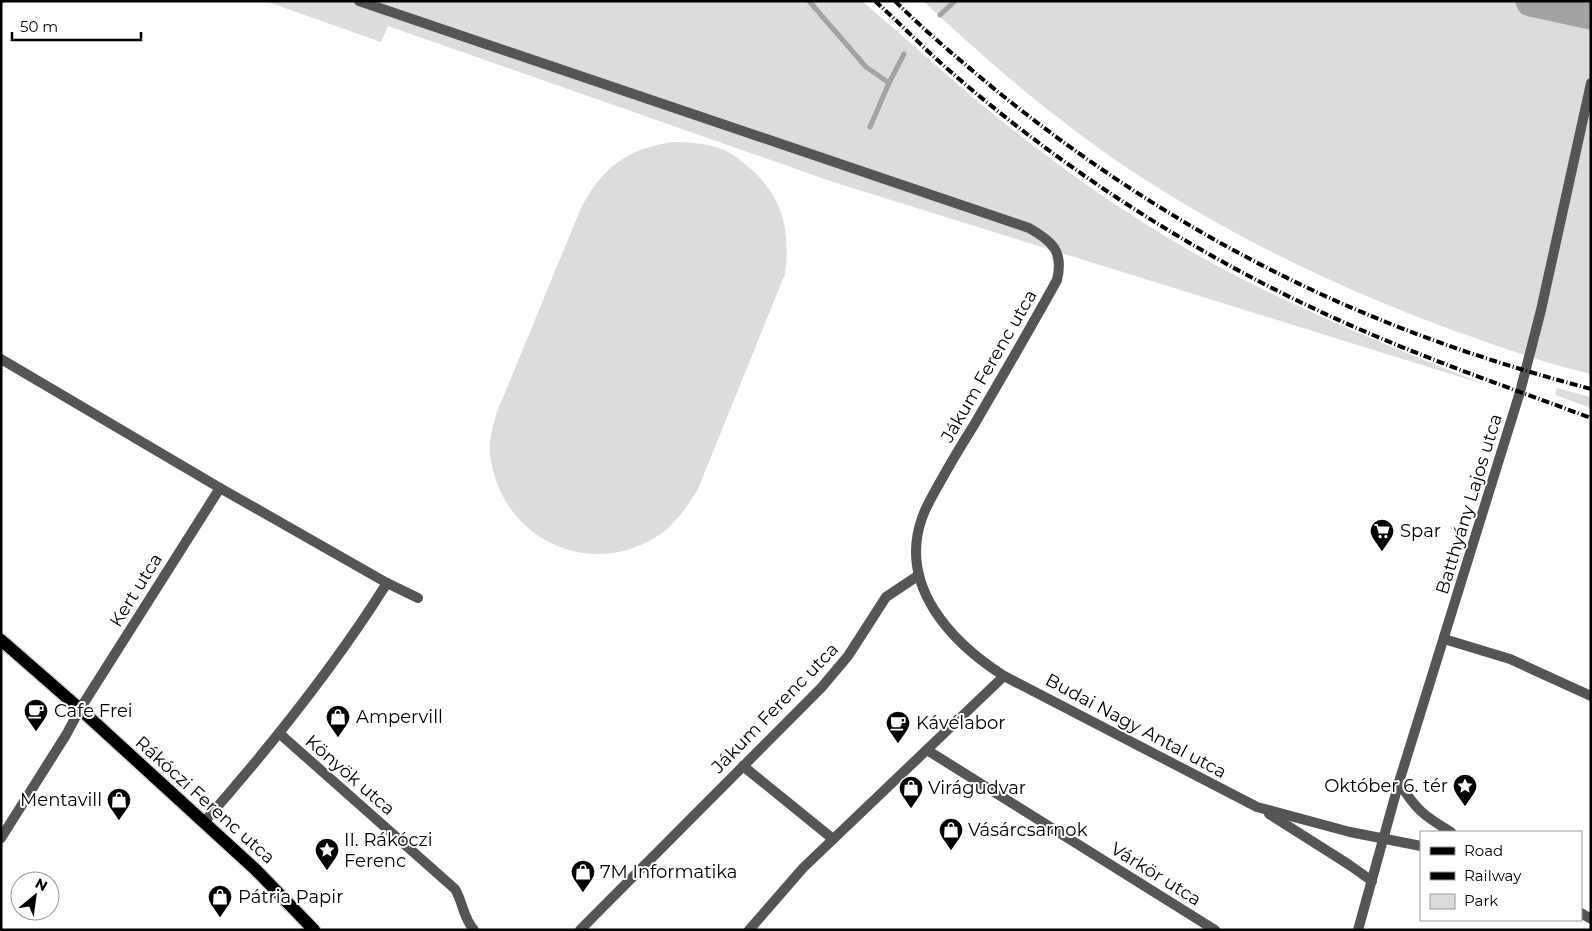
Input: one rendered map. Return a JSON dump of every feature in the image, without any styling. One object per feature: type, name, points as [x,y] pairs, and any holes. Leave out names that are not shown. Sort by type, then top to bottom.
[{"type":"main road","name":"Rákóczi Ferenc utca","points":[[1,640],[80,709],[256,870],[314,930]]},
{"type":"street","name":"Jákum Ferenc utca","points":[[359,1],[1029,228],[1052,244],[1058,253],[1060,262],[1057,280],[928,504],[918,531],[919,575],[886,598],[848,656],[821,688],[580,930]]},
{"type":"street","name":"Batthyány Lajos utca","points":[[1358,930],[1399,782],[1520,392],[1541,310],[1591,83]]},
{"type":"street","points":[[1,359],[220,488],[387,583],[418,598]]},
{"type":"street","name":"Kert utca","points":[[1,838],[220,488]]},
{"type":"street","name":"Budai Nagy Antal utca","points":[[919,575],[924,592],[945,626],[974,654],[1004,676],[1257,807],[1322,825],[1384,838]]},
{"type":"street","name":"Könyök utca","points":[[204,822],[280,734],[330,670],[387,583]]},
{"type":"street","points":[[1444,638],[1510,659],[1591,696]]},
{"type":"street","points":[[749,930],[803,868],[1004,676]]},
{"type":"street","name":"Könyök utca","points":[[280,734],[454,889],[459,897],[466,918],[474,930]]},
{"type":"street","name":"Várkör utca","points":[[927,750],[1215,930]]},
{"type":"street","points":[[743,766],[833,839]]},
{"type":"street","points":[[1399,782],[1422,814],[1449,831]]},
{"type":"street","points":[[1257,807],[1372,881]]},
{"type":"street","points":[[1384,838],[1420,846]]},
{"type":"green space","points":[[265,1],[862,1],[1018,134],[1100,194],[1165,236],[1259,288],[1372,338],[1486,385],[833,182],[388,26],[381,42]]},
{"type":"green space","points":[[923,1],[1591,1],[1591,374],[1500,347],[1395,308],[1343,286],[1241,236],[1191,208],[1096,147],[1019,86]]},
{"type":"green space","points":[[672,142],[705,144],[724,150],[739,159],[758,176],[776,200],[785,227],[787,258],[785,274],[698,489],[685,509],[663,533],[629,549],[601,554],[574,551],[549,542],[527,527],[509,507],[497,482],[490,453],[493,427],[497,412],[581,208],[589,194],[607,171],[628,156],[655,145]]},
{"type":"green space","points":[[1557,388],[1591,397],[1591,408],[1555,395]]},
{"type":"waterway","points":[[809,1],[866,67],[889,83],[904,54]]},
{"type":"waterway","points":[[940,15],[955,1]]},
{"type":"waterway","points":[[1531,1],[1591,14]]},
{"type":"waterway","points":[[870,127],[889,83]]},
{"type":"railway","points":[[875,1],[933,56],[1021,129],[1116,197],[1215,258],[1317,310],[1384,340],[1591,418]]},
{"type":"railway","points":[[895,1],[928,33],[1032,119],[1129,187],[1179,219],[1230,248],[1283,276],[1391,324],[1490,360],[1591,389]]},
{"type":"place","name":"Spar","points":[[1382,552]]},
{"type":"place","name":"Cafe Frei","points":[[36,732]]},
{"type":"place","name":"Ampervill","points":[[338,738]]},
{"type":"place","name":"Kávélabor","points":[[898,744]]},
{"type":"place","name":"Október 6. tér","points":[[1465,807]]},
{"type":"place","name":"Virágudvar","points":[[911,809]]},
{"type":"place","name":"Mentavill","points":[[119,821]]},
{"type":"place","name":"Vásárcsarnok","points":[[951,851]]},
{"type":"place","name":"II. Rákóczi Ferenc","points":[[327,871]]},
{"type":"place","name":"7M Informatika","points":[[583,893]]},
{"type":"place","name":"Pátria Papir","points":[[220,918]]}]
